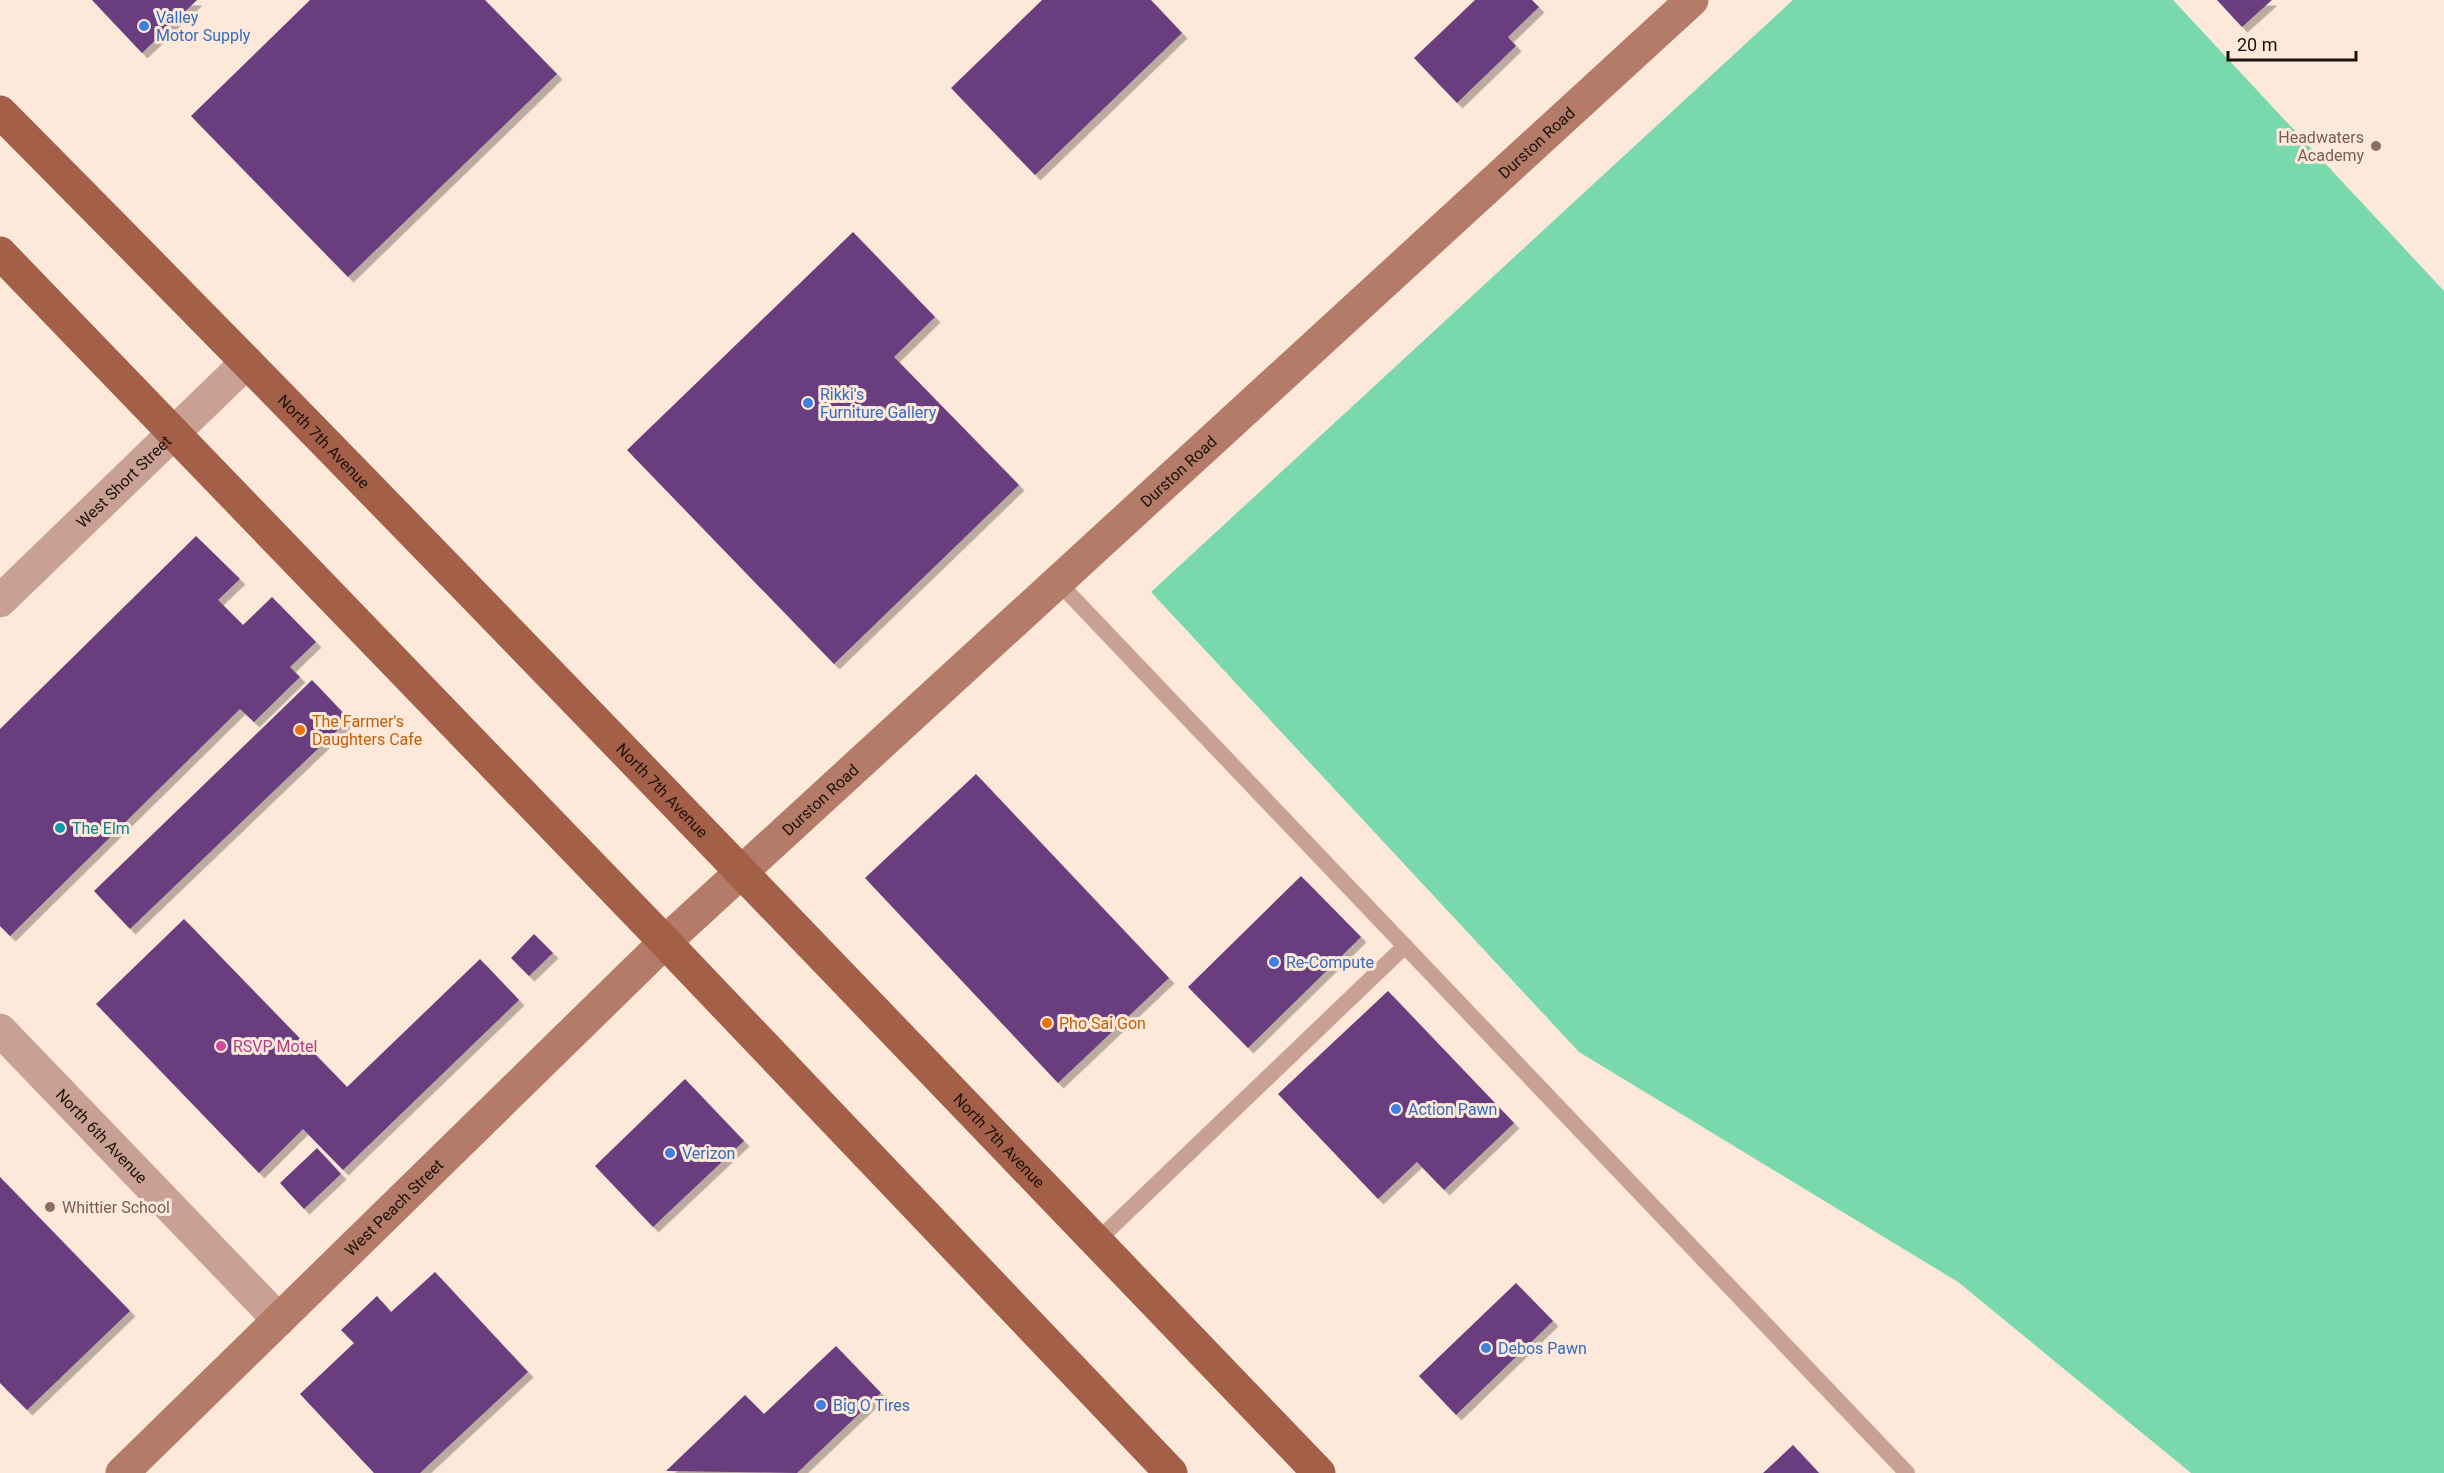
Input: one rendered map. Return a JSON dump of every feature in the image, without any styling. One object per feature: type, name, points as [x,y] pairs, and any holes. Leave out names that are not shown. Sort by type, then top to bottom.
[{"type":"main road","name":"Durston Road","points":[[665,942],[1058,582],[1682,3]]},
{"type":"main road","name":"North 7th Avenue","points":[[0,112],[247,362],[742,872],[1319,1473]]},
{"type":"main road","points":[[0,253],[665,942],[1171,1473]]},
{"type":"main road","name":"West Peach Street","points":[[122,1473],[665,942]]},
{"type":"street","name":"West Short Street","points":[[0,601],[247,362]]},
{"type":"street","name":"North 6th Avenue","points":[[0,1030],[279,1320]]},
{"type":"lane","points":[[1058,582],[1907,1473]]},
{"type":"lane","points":[[1097,1241],[1404,946]]},
{"type":"green space","points":[[1793,0],[2173,0],[2444,291],[2444,1473],[2191,1473],[1958,1282],[1579,1052],[1151,592]]},
{"type":"building","name":"Valley Motor Supply","points":[[92,0],[197,0],[142,53]]},
{"type":"building","points":[[310,0],[485,0],[557,74],[348,277],[191,116]]},
{"type":"building","points":[[1042,0],[1151,0],[1182,33],[1035,175],[951,88]]},
{"type":"building","points":[[1475,0],[1532,0],[1539,7],[1508,37],[1516,46],[1457,103],[1414,58]]},
{"type":"building","points":[[2217,0],[2272,0],[2242,27]]},
{"type":"building","name":"Rikki's Furniture Gallery","points":[[853,232],[935,317],[894,357],[1019,485],[834,664],[627,450]]},
{"type":"building","name":"The Elm","points":[[196,536],[240,579],[218,600],[243,625],[272,597],[316,642],[290,667],[300,677],[254,722],[240,709],[10,936],[0,926],[0,729]]},
{"type":"building","points":[[312,680],[349,719],[130,929],[94,891]]},
{"type":"building","points":[[976,774],[1169,978],[1058,1083],[865,878]]},
{"type":"building","name":"Re-Compute","points":[[1301,876],[1361,937],[1248,1048],[1188,987]]},
{"type":"building","name":"RSVP Motel","points":[[184,919],[347,1087],[480,959],[519,1000],[343,1170],[303,1129],[259,1173],[96,1004]]},
{"type":"building","points":[[534,934],[553,953],[529,976],[511,958]]},
{"type":"building","name":"Action Pawn","points":[[1388,991],[1514,1123],[1444,1190],[1417,1162],[1378,1199],[1278,1094]]},
{"type":"building","name":"Verizon","points":[[685,1079],[744,1141],[653,1227],[595,1166]]},
{"type":"building","points":[[317,1148],[341,1174],[304,1209],[280,1183]]},
{"type":"building","name":"Whittier School","points":[[0,1177],[130,1311],[27,1410],[0,1383]]},
{"type":"building","points":[[435,1272],[528,1372],[420,1473],[374,1473],[300,1394],[354,1343],[341,1330],[377,1296],[391,1312]]},
{"type":"building","name":"Debos Pawn","points":[[1516,1283],[1553,1321],[1456,1415],[1419,1376]]},
{"type":"building","name":"Big O Tires","points":[[836,1346],[881,1393],[797,1473],[666,1471],[745,1395],[764,1414]]},
{"type":"building","points":[[1793,1445],[1819,1473],[1763,1473]]},
{"type":"place","name":"Valley Motor Supply","points":[[144,26]]},
{"type":"place","name":"Headwaters Academy","points":[[2376,146]]},
{"type":"place","name":"Rikki's Furniture Gallery","points":[[808,403]]},
{"type":"place","name":"The Farmer's Daughters Cafe","points":[[300,730]]},
{"type":"place","name":"The Elm","points":[[60,828]]},
{"type":"place","name":"Re-Compute","points":[[1274,962]]},
{"type":"place","name":"Pho Sai Gon","points":[[1047,1023]]},
{"type":"place","name":"RSVP Motel","points":[[221,1046]]},
{"type":"place","name":"Action Pawn","points":[[1396,1109]]},
{"type":"place","name":"Verizon","points":[[670,1153]]},
{"type":"place","name":"Whittier School","points":[[50,1207]]},
{"type":"place","name":"Debos Pawn","points":[[1486,1348]]},
{"type":"place","name":"Big O Tires","points":[[821,1405]]}]
